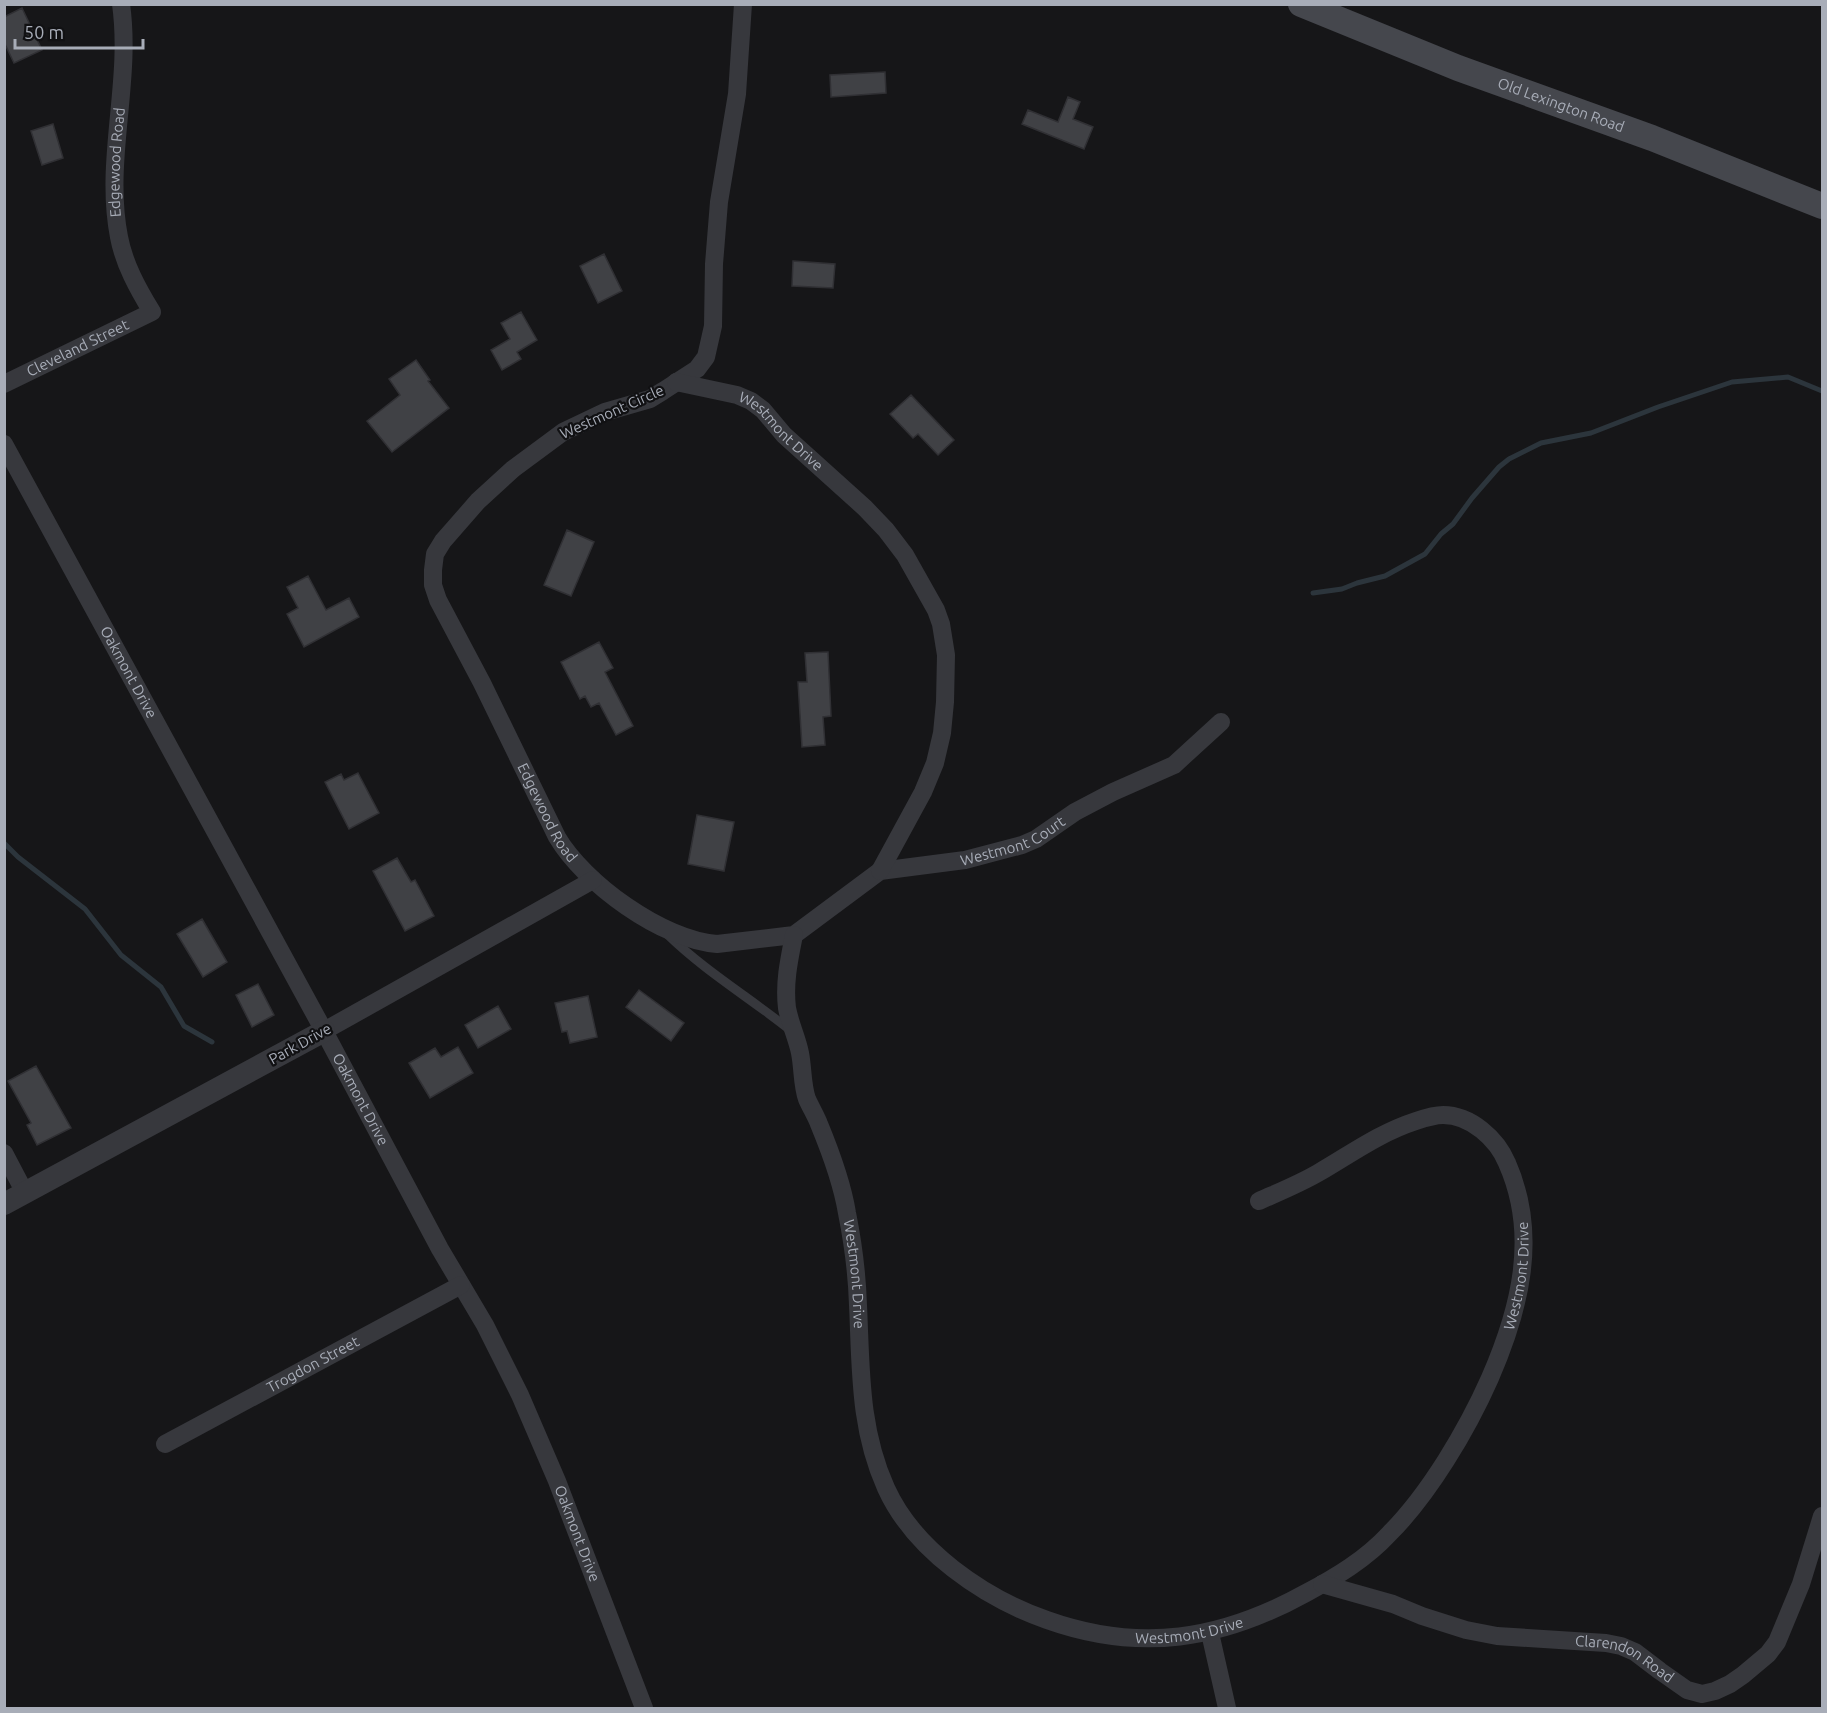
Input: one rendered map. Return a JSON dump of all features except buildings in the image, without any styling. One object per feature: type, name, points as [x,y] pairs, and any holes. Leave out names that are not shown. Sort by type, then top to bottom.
[{"type":"main road","name":"Old Lexington Road","points":[[1301,4],[1458,68],[1652,138],[1822,206]]},
{"type":"street","name":"Edgewood Road","points":[[121,4],[124,65],[115,158],[119,236],[138,287],[152,312]]},
{"type":"street","points":[[676,382],[697,369],[706,357],[712,334],[717,222],[737,94],[743,4]]},
{"type":"street","name":"Cleveland Street","points":[[4,384],[152,312]]},
{"type":"street","name":"Westmont Circle","points":[[442,541],[478,501],[513,469],[563,432],[605,412],[650,399],[676,382]]},
{"type":"street","name":"Westmont Drive","points":[[676,382],[737,395],[763,410],[784,435],[886,530],[904,555],[936,610],[945,639],[946,655],[942,733],[935,763],[923,792],[880,871]]},
{"type":"street","name":"Oakmont Drive","points":[[4,444],[324,1031],[440,1249],[485,1326],[520,1395],[557,1481],[644,1708]]},
{"type":"street","name":"Edgewood Road","points":[[442,541],[435,554],[433,570],[433,585],[438,600],[482,683],[556,837],[574,862],[622,903],[657,925],[706,944],[794,935]]},
{"type":"street","name":"Westmont Court","points":[[794,935],[880,871],[965,860],[1036,839],[1084,807],[1132,782],[1174,765],[1221,722]]},
{"type":"street","name":"Park Drive","points":[[4,1204],[324,1031],[593,880]]},
{"type":"street","name":"Westmont Drive","points":[[794,935],[785,978],[788,1011],[801,1055],[806,1095],[834,1163],[847,1208],[858,1300],[862,1399],[869,1440],[878,1470],[888,1493],[918,1537],[965,1577],[1005,1602],[1043,1619],[1093,1633],[1124,1638],[1155,1639],[1210,1633],[1283,1606],[1362,1558],[1386,1538],[1425,1491],[1481,1397],[1500,1354],[1515,1310],[1525,1248],[1523,1217],[1505,1157],[1496,1144],[1472,1124],[1443,1115],[1427,1117],[1397,1127],[1369,1141],[1316,1174],[1259,1201]]},
{"type":"street","points":[[4,1153],[25,1193]]},
{"type":"street","name":"Trogdon Street","points":[[165,1444],[461,1285]]},
{"type":"street","name":"Clarendon Road","points":[[1322,1584],[1393,1604],[1466,1630],[1497,1636],[1621,1646],[1635,1652],[1687,1690],[1702,1694],[1715,1691],[1743,1675],[1768,1654],[1777,1642],[1801,1584],[1822,1516]]},
{"type":"street","points":[[1210,1633],[1227,1708]]},
{"type":"lane","points":[[657,925],[716,976],[794,1033]]},
{"type":"waterway","points":[[1313,593],[1342,589],[1385,576],[1425,554],[1441,534],[1453,524],[1499,467],[1509,459],[1541,443],[1591,433],[1732,382],[1788,377],[1822,391]]},
{"type":"waterway","points":[[4,843],[18,857],[85,909],[121,955],[161,987],[184,1026],[212,1042]]}]
